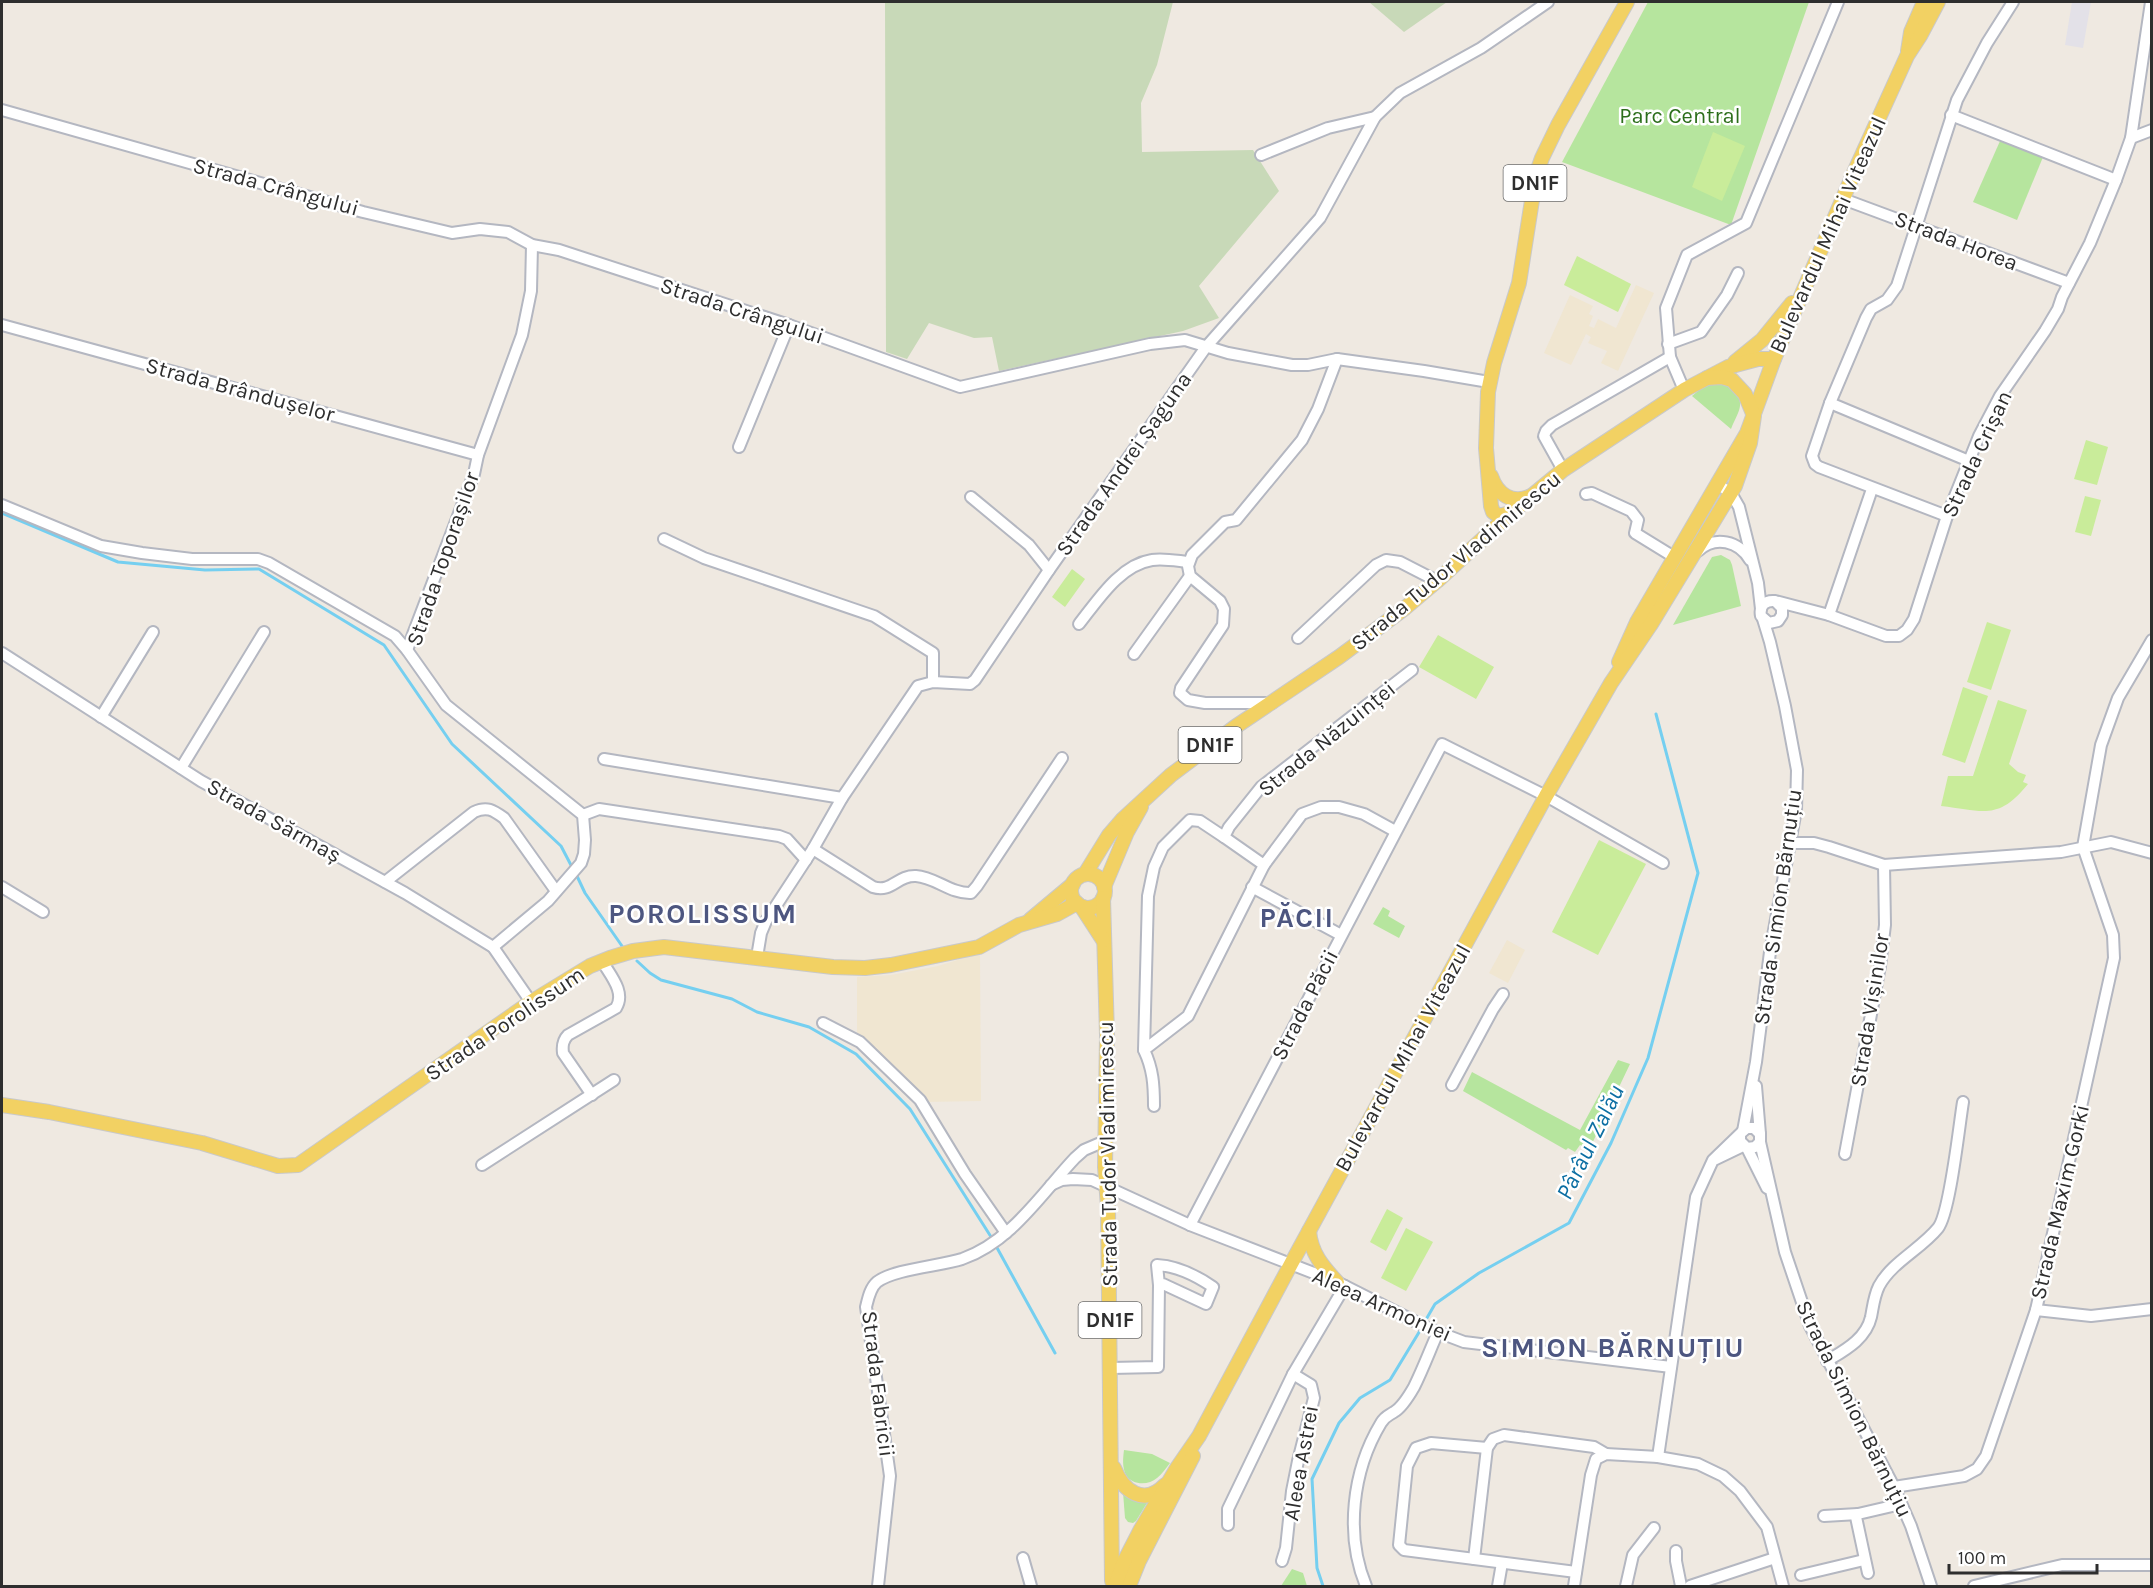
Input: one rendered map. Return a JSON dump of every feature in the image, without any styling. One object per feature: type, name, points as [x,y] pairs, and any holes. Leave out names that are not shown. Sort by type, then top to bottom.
[{"type":"main road","name":"DN1F","points":[[1478,543],[1490,520],[1486,417],[1489,381],[1519,283],[1530,205],[1542,158],[1627,2]]},
{"type":"main road","name":"Bulevardul Mihai Viteazul","points":[[1907,56],[1911,32],[1924,2]]},
{"type":"main road","name":"Bulevardul Mihai Viteazul","points":[[1611,683],[1630,637],[1747,433],[1774,359],[1843,199],[1907,56],[1938,2]]},
{"type":"main road","points":[[1728,367],[1762,340],[1809,276]]},
{"type":"main road","name":"Strada Tudor Vladimirescu","points":[[1085,874],[1109,835],[1152,792],[1210,745],[1340,657],[1437,581],[1530,496],[1563,470],[1684,390],[1728,367],[1758,359],[1774,359]]},
{"type":"main road","points":[[1707,378],[1722,377],[1732,380],[1745,394],[1754,416]]},
{"type":"main road","name":"Bulevardul Mihai Viteazul","points":[[1114,1587],[1127,1550],[1199,1436],[1546,796],[1611,683],[1651,624],[1731,493],[1750,443],[1754,416]]},
{"type":"main road","points":[[1487,461],[1495,485],[1503,495],[1515,499],[1530,496]]},
{"type":"main road","points":[[1490,496],[1492,509],[1496,515],[1504,516],[1511,513]]},
{"type":"main road","name":"Strada Tudor Vladimirescu","points":[[1114,1587],[1105,1141],[1107,1035],[1103,940],[1104,892],[1127,832],[1152,792]]},
{"type":"main road","name":"DN1F","points":[[1073,884],[1076,879],[1085,874]]},
{"type":"main road","points":[[1079,905],[1086,908],[1096,905],[1104,892],[1099,878],[1085,874]]},
{"type":"main road","points":[[1073,884],[1072,894],[1103,940]]},
{"type":"main road","name":"Strada Porolissum","points":[[2,1105],[39,1110],[202,1143],[278,1166],[298,1165],[531,1002],[602,961],[633,951],[664,947],[833,967],[865,968],[891,965],[979,947],[1029,921],[1073,884]]},
{"type":"main road","name":"Strada Porolissum","points":[[1029,921],[1057,914],[1079,905]]},
{"type":"main road","points":[[1309,1231],[1310,1245],[1315,1256],[1341,1284]]},
{"type":"main road","name":"Bulevardul Mihai Viteazul","points":[[1130,1585],[1146,1547],[1185,1474],[1199,1436]]},
{"type":"main road","points":[[1112,1463],[1120,1481],[1133,1492],[1150,1495],[1160,1490],[1169,1481]]},
{"type":"main road","name":"Strada Tudor Vladimirescu","points":[[1113,1513],[1118,1534],[1127,1550],[1131,1564],[1130,1585]]},
{"type":"main road","points":[[1127,1550],[1139,1552],[1146,1547]]},
{"type":"street","name":"Strada Andrei Șaguna","points":[[933,682],[970,684],[975,680],[1049,570],[1206,347],[1320,218],[1375,117],[1400,93],[1481,48],[1548,2]]},
{"type":"street","points":[[1684,390],[1670,357],[1666,308],[1687,255],[1746,223],[1838,2]]},
{"type":"street","points":[[1947,516],[1872,489],[1815,464],[1812,456],[1830,403],[1866,318],[1871,309],[1887,300],[1897,286],[1951,115],[1965,82],[2013,2]]},
{"type":"street","name":"Strada Crișan","points":[[1773,601],[1829,615],[1886,636],[1899,636],[1907,630],[1914,619],[1947,516],[1969,460],[2000,396],[2045,332],[2058,309],[2090,243],[2116,180],[2131,138],[2151,2]]},
{"type":"street","name":"Strada Crângului","points":[[2,110],[363,212],[452,233],[480,229],[508,232],[532,245],[558,250],[789,325],[960,387],[1150,344],[1185,340],[1206,347],[1292,365],[1308,365],[1336,359],[1489,381]]},
{"type":"street","points":[[1951,115],[2116,180]]},
{"type":"street","points":[[1261,155],[1328,128],[1375,117]]},
{"type":"street","points":[[2131,138],[2151,130]]},
{"type":"street","name":"Strada Horea","points":[[1843,199],[2069,283]]},
{"type":"street","name":"Strada Toporașilor","points":[[532,245],[531,291],[522,335],[478,455],[474,474],[407,650],[446,705],[583,815]]},
{"type":"street","points":[[1668,344],[1701,332],[1738,273]]},
{"type":"street","name":"Strada Brândușelor","points":[[2,325],[478,455]]},
{"type":"street","points":[[740,447],[789,325]]},
{"type":"street","points":[[1563,470],[1544,436],[1546,431],[1552,425],[1670,357]]},
{"type":"street","points":[[1273,703],[1205,703],[1188,700],[1180,693],[1181,688],[1223,625],[1224,609],[1220,601],[1190,576],[1188,566],[1192,555],[1225,522],[1236,520],[1302,440],[1318,409],[1336,359]]},
{"type":"street","points":[[1830,403],[1969,460]]},
{"type":"street","points":[[1717,484],[1731,493]]},
{"type":"street","points":[[1829,615],[1872,489]]},
{"type":"street","points":[[1586,494],[1592,493],[1631,511],[1638,520],[1635,533],[1674,557]]},
{"type":"street","name":"Strada Simion Bărnuțiu","points":[[1731,493],[1739,507],[1754,565],[1762,614],[1797,770],[1796,810],[1791,843],[1770,952],[1755,1066],[1740,1141],[1771,1197]]},
{"type":"street","points":[[971,497],[1029,545],[1049,570]]},
{"type":"street","points":[[2,505],[100,546],[192,559],[258,559],[269,563],[395,636],[407,650]]},
{"type":"street","points":[[664,539],[704,558],[874,616],[933,653],[933,682],[918,686],[842,798],[813,849],[766,921],[761,933],[757,957]]},
{"type":"street","points":[[1692,557],[1703,546],[1718,540],[1740,548],[1754,565]]},
{"type":"street","points":[[1079,624],[1105,590],[1135,565],[1153,559],[1189,562]]},
{"type":"street","points":[[1298,638],[1377,565],[1386,560],[1400,562],[1437,581]]},
{"type":"street","points":[[1134,654],[1190,576]]},
{"type":"street","name":"Strada Simion Bărnuțiu","points":[[1758,583],[1782,608],[1782,615],[1777,621],[1770,642]]},
{"type":"street","points":[[1773,601],[1765,603],[1762,614],[1769,622],[1777,621],[1801,608]]},
{"type":"street","points":[[101,717],[153,632]]},
{"type":"street","points":[[181,768],[264,632]]},
{"type":"street","points":[[2083,847],[2102,745],[2118,698],[2151,640]]},
{"type":"street","name":"Strada Sărmaș","points":[[2,653],[181,768],[385,882],[493,947],[531,1002]]},
{"type":"street","name":"Strada Năzuinței","points":[[1224,837],[1261,787],[1412,670]]},
{"type":"street","name":"Strada Păcii","points":[[1190,1225],[1442,744],[1546,796],[1663,863]]},
{"type":"street","points":[[813,849],[873,887],[880,889],[886,889],[906,876],[920,876],[963,893],[971,893],[1062,758]]},
{"type":"street","points":[[604,759],[842,798]]},
{"type":"street","points":[[1144,1050],[1188,1016],[1264,865],[1302,814],[1321,807],[1339,807],[1364,814],[1395,831]]},
{"type":"street","points":[[385,882],[474,812],[483,808],[493,810],[504,818],[556,891]]},
{"type":"street","points":[[493,947],[548,901],[581,863],[585,840],[583,815],[598,809],[778,836],[787,839],[806,860]]},
{"type":"street","points":[[1154,1106],[1154,1080],[1151,1064],[1144,1050],[1148,896],[1154,867],[1163,847],[1190,820],[1200,821],[1264,865]]},
{"type":"street","points":[[1791,843],[1822,845],[1884,865],[2061,852],[2111,842],[2151,853]]},
{"type":"street","name":"Strada Maxim Gorki","points":[[1894,1487],[1964,1476],[1977,1469],[1986,1456],[2036,1310],[2114,958],[2113,935],[2083,847]]},
{"type":"street","name":"Strada Vișinilor","points":[[1845,1154],[1880,966],[1885,925],[1884,865]]},
{"type":"street","points":[[2,887],[44,912]]},
{"type":"street","points":[[1252,887],[1341,935]]},
{"type":"street","points":[[592,1095],[563,1053],[563,1044],[568,1035],[616,1008],[619,1004],[620,993],[602,961]]},
{"type":"street","points":[[1452,1085],[1503,994]]},
{"type":"street","points":[[823,1023],[860,1042],[920,1100],[1004,1236]]},
{"type":"street","name":"Strada Simion Bărnuțiu","points":[[1755,1066],[1760,1138],[1771,1197],[1797,1291],[1810,1326],[1827,1361],[1894,1487],[1911,1526],[1931,1587]]},
{"type":"street","points":[[482,1165],[614,1080]]},
{"type":"street","points":[[1827,1361],[1862,1336],[1867,1329],[1875,1295],[1880,1285],[1890,1271],[1939,1227],[1947,1204],[1963,1102]]},
{"type":"street","points":[[1658,1456],[1694,1207],[1700,1186],[1713,1160],[1741,1132],[1750,1128],[1760,1138],[1755,1147],[1745,1147],[1713,1160]]},
{"type":"street","name":"Strada Fabricii","points":[[878,1587],[890,1476],[866,1307],[871,1290],[877,1282],[892,1276],[962,1259],[1004,1236],[1077,1156],[1094,1144],[1105,1141]]},
{"type":"street","points":[[1051,1185],[1062,1180],[1083,1178],[1107,1187]]},
{"type":"street","name":"Aleea Armoniei","points":[[1107,1187],[1190,1225],[1341,1284],[1434,1331],[1464,1342],[1671,1367]]},
{"type":"street","points":[[1111,1368],[1158,1367],[1159,1285],[1157,1265],[1168,1266],[1203,1280],[1213,1287],[1206,1304],[1163,1284],[1159,1285]]},
{"type":"street","name":"Aleea Astrei","points":[[1228,1526],[1228,1509],[1293,1374],[1341,1284]]},
{"type":"street","points":[[2036,1310],[2091,1316],[2151,1309]]},
{"type":"street","points":[[1366,1587],[1358,1568],[1353,1518],[1354,1503],[1365,1457],[1386,1415],[1396,1411],[1413,1388],[1434,1331]]},
{"type":"street","name":"Aleea Astrei","points":[[1282,1561],[1287,1548],[1292,1491],[1314,1398],[1311,1385],[1293,1374]]},
{"type":"street","points":[[1474,1559],[1488,1448],[1493,1439],[1504,1435],[1594,1447],[1606,1454],[1658,1456],[1698,1464],[1723,1476],[1740,1491],[1767,1527],[1783,1587]]},
{"type":"street","points":[[1488,1448],[1431,1443],[1416,1448],[1407,1466],[1399,1545],[1404,1550],[1576,1572]]},
{"type":"street","points":[[1574,1587],[1591,1475],[1596,1459],[1606,1454]]},
{"type":"street","points":[[1824,1516],[1858,1514],[1901,1504]]},
{"type":"street","points":[[1858,1514],[1856,1521],[1868,1573]]},
{"type":"street","points":[[1626,1587],[1633,1555],[1654,1528]]},
{"type":"street","points":[[1676,1551],[1681,1587]]},
{"type":"street","points":[[1023,1558],[1031,1587]]},
{"type":"street","points":[[1690,1587],[1775,1558]]},
{"type":"street","points":[[1801,1575],[1864,1560]]},
{"type":"street","points":[[1498,1587],[1502,1563]]},
{"type":"street","points":[[1974,1587],[2062,1565],[2132,1563],[2151,1565]]},
{"type":"shaded area","points":[[2072,2],[2091,2],[2083,48],[2065,45]]},
{"type":"shaded area","points":[[1636,285],[1654,293],[1618,371],[1601,363],[1607,351],[1588,343],[1591,337],[1586,334],[1571,365],[1544,353],[1570,295],[1593,306],[1589,314],[1593,316],[1589,326],[1594,328],[1598,319],[1616,328]]},
{"type":"shaded area","points":[[1507,940],[1525,950],[1508,983],[1489,973]]},
{"type":"shaded area","points":[[980,953],[981,1101],[923,1102],[857,1043],[857,977],[891,975],[938,966]]},
{"type":"green space","points":[[885,2],[1173,2],[1157,65],[1141,103],[1142,152],[1253,150],[1279,191],[1199,286],[1219,318],[1183,331],[999,371],[992,337],[974,338],[929,323],[907,359],[886,352]]},
{"type":"green space","points":[[1369,2],[1447,2],[1404,32]]},
{"type":"green space","name":"Parc Central","points":[[1648,2],[1809,2],[1731,225],[1562,162]]},
{"type":"green space","points":[[1713,132],[1745,146],[1722,201],[1692,187]]},
{"type":"green space","points":[[2000,141],[2043,157],[2017,220],[1973,202]]},
{"type":"green space","points":[[1577,256],[1631,284],[1618,312],[1564,285]]},
{"type":"green space","points":[[1719,380],[1733,385],[1739,398],[1739,411],[1731,429],[1692,396],[1704,386]]},
{"type":"green space","points":[[2086,440],[2108,447],[2097,485],[2074,479]]},
{"type":"green space","points":[[2085,496],[2101,500],[2091,536],[2075,532]]},
{"type":"green space","points":[[1721,555],[1730,560],[1732,565],[1741,606],[1673,625],[1712,557]]},
{"type":"green space","points":[[1072,569],[1085,579],[1065,607],[1052,597]]},
{"type":"green space","points":[[1987,622],[2011,630],[1991,690],[1967,682]]},
{"type":"green space","points":[[1438,635],[1494,667],[1476,699],[1419,667]]},
{"type":"green space","points":[[1963,687],[1988,696],[1965,763],[1942,755]]},
{"type":"green space","points":[[1998,700],[2027,710],[2009,764],[2018,772],[2026,775],[2023,782],[2028,784],[2008,804],[1999,809],[1980,811],[1941,806],[1948,776],[1973,776]]},
{"type":"green space","points":[[1599,840],[1646,864],[1598,955],[1552,932]]},
{"type":"green space","points":[[1383,907],[1390,911],[1388,916],[1405,926],[1399,938],[1373,924]]},
{"type":"green space","points":[[1618,1060],[1630,1064],[1589,1150],[1580,1145],[1575,1152],[1568,1148],[1566,1150],[1463,1091],[1472,1072],[1580,1130]]},
{"type":"green space","points":[[1387,1209],[1403,1218],[1386,1251],[1370,1242]]},
{"type":"green space","points":[[1406,1228],[1433,1242],[1406,1291],[1381,1278]]},
{"type":"green space","points":[[1124,1450],[1152,1454],[1170,1463],[1153,1481],[1145,1483],[1132,1481],[1125,1472]]},
{"type":"green space","points":[[1123,1492],[1150,1498],[1133,1523],[1128,1522],[1125,1518]]},
{"type":"green space","points":[[1292,1569],[1303,1573],[1307,1586],[1281,1586]]},
{"type":"waterway","points":[[2,513],[118,562],[205,570],[259,569],[384,645],[452,744],[561,846],[573,869]]},
{"type":"waterway","name":"Pârâul Zalău","points":[[1424,1323],[1435,1304],[1479,1273],[1569,1223],[1611,1143],[1648,1058],[1698,873],[1656,714]]},
{"type":"waterway","points":[[576,874],[585,893],[622,946]]},
{"type":"waterway","points":[[637,961],[661,980],[732,999],[757,1012],[809,1027],[856,1054],[910,1109],[993,1240]]},
{"type":"waterway","points":[[996,1246],[1055,1353]]},
{"type":"waterway","name":"Pârâul Zalău","points":[[1323,1586],[1317,1568],[1312,1479],[1339,1423],[1360,1398],[1390,1380],[1421,1329]]},
{"type":"district","name":"POROLISSUM","points":[[703,913]]},
{"type":"district","name":"PĂCII","points":[[1297,917]]},
{"type":"district","name":"SIMION BĂRNUȚIU","points":[[1613,1347]]}]
